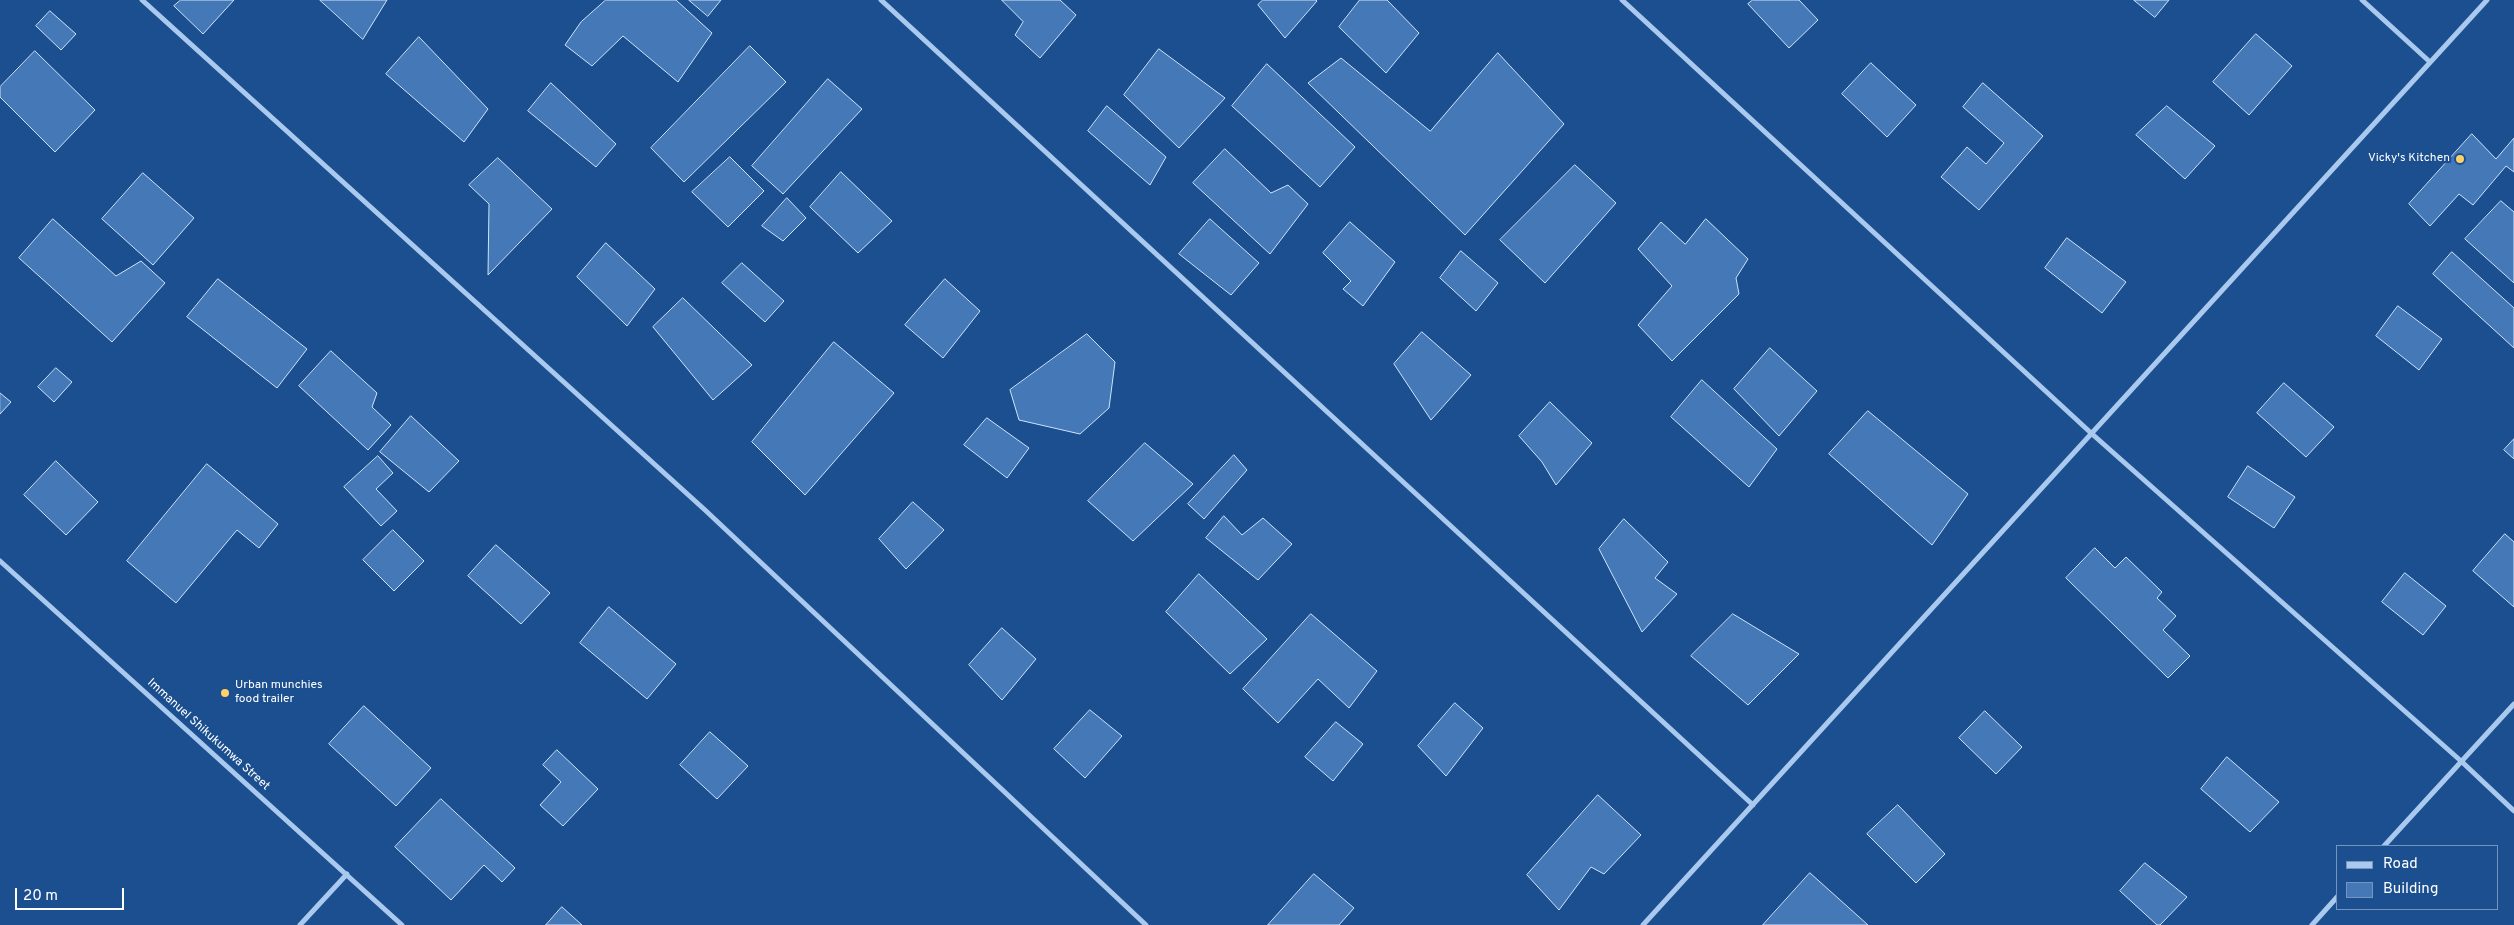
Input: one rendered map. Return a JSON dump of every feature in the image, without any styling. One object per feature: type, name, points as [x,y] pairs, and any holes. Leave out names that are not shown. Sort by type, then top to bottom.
[{"type":"street","points":[[142,0],[705,510],[1146,925]]},
{"type":"street","points":[[880,0],[1753,805]]},
{"type":"street","points":[[1622,0],[2092,433],[2462,761],[2514,810]]},
{"type":"street","points":[[2362,0],[2430,62]]},
{"type":"street","points":[[1644,925],[2487,0]]},
{"type":"street","name":"Immanuel Shikukumwa Street","points":[[0,561],[402,925]]},
{"type":"street","points":[[2385,845],[2514,704]]},
{"type":"street","points":[[300,925],[347,874]]},
{"type":"street","points":[[2312,925],[2336,898]]},
{"type":"building","points":[[181,0],[234,0],[203,34],[174,6]]},
{"type":"building","points":[[320,0],[387,0],[363,39]]},
{"type":"building","points":[[606,0],[676,0],[712,33],[678,82],[623,36],[592,66],[565,45],[581,22]]},
{"type":"building","points":[[689,0],[721,0],[708,16]]},
{"type":"building","points":[[1002,0],[1060,0],[1076,15],[1040,58],[1015,35],[1023,22]]},
{"type":"building","points":[[1263,0],[1317,1],[1285,38],[1258,5]]},
{"type":"building","points":[[1360,0],[1387,0],[1419,33],[1386,73],[1339,27]]},
{"type":"building","points":[[1753,0],[1799,0],[1818,20],[1789,48],[1748,4]]},
{"type":"building","points":[[2134,0],[2169,0],[2155,17]]},
{"type":"building","points":[[50,11],[76,34],[61,50],[36,26]]},
{"type":"building","points":[[2256,34],[2292,66],[2249,115],[2213,82]]},
{"type":"building","points":[[419,37],[488,109],[464,142],[386,74]]},
{"type":"building","points":[[750,46],[786,82],[684,182],[651,148]]},
{"type":"building","points":[[1159,49],[1225,98],[1179,148],[1124,95]]},
{"type":"building","points":[[35,51],[95,110],[55,152],[0,97],[0,87]]},
{"type":"building","points":[[1498,53],[1564,124],[1465,235],[1308,83],[1341,58],[1430,131]]},
{"type":"building","points":[[1871,63],[1916,105],[1887,137],[1842,94]]},
{"type":"building","points":[[1267,64],[1355,147],[1320,187],[1232,106]]},
{"type":"building","points":[[828,79],[862,109],[783,194],[752,166]]},
{"type":"building","points":[[551,83],[616,144],[596,167],[528,111]]},
{"type":"building","points":[[1983,83],[2043,136],[1979,210],[1941,177],[1967,147],[1986,164],[2004,143],[1963,107]]},
{"type":"building","points":[[1107,106],[1166,157],[1150,185],[1088,131]]},
{"type":"building","points":[[2167,106],[2215,146],[2185,179],[2136,135]]},
{"type":"building","points":[[2472,134],[2496,159],[2514,138],[2514,172],[2506,166],[2473,205],[2459,194],[2430,226],[2409,204]]},
{"type":"building","points":[[1225,149],[1271,193],[1288,185],[1308,204],[1270,254],[1193,183]]},
{"type":"building","points":[[730,157],[764,191],[728,227],[692,192]]},
{"type":"building","points":[[498,158],[552,209],[488,275],[489,204],[469,185]]},
{"type":"building","points":[[1575,165],[1616,203],[1545,283],[1500,240]]},
{"type":"building","points":[[841,172],[892,221],[858,253],[810,207]]},
{"type":"building","points":[[143,173],[194,218],[153,265],[102,219]]},
{"type":"building","points":[[787,198],[806,218],[783,241],[762,226]]},
{"type":"building","points":[[2501,201],[2514,212],[2514,283],[2465,239]]},
{"type":"building","points":[[53,219],[116,276],[141,261],[165,283],[112,342],[19,258]]},
{"type":"building","points":[[1210,219],[1259,263],[1231,295],[1179,254]]},
{"type":"building","points":[[1706,219],[1748,259],[1736,278],[1739,294],[1672,361],[1638,325],[1672,286],[1638,249],[1661,222],[1685,244]]},
{"type":"building","points":[[1350,222],[1395,262],[1363,306],[1343,289],[1351,281],[1323,253]]},
{"type":"building","points":[[2067,238],[2126,282],[2102,313],[2045,268]]},
{"type":"building","points":[[606,243],[655,289],[627,326],[577,277]]},
{"type":"building","points":[[1461,251],[1498,283],[1476,311],[1440,278]]},
{"type":"building","points":[[2452,252],[2514,308],[2514,348],[2433,274]]},
{"type":"building","points":[[742,263],[784,301],[765,322],[722,283]]},
{"type":"building","points":[[218,279],[307,349],[277,388],[187,317]]},
{"type":"building","points":[[945,279],[980,311],[943,358],[905,325]]},
{"type":"building","points":[[683,298],[752,365],[713,400],[653,327]]},
{"type":"building","points":[[2398,306],[2442,339],[2419,370],[2376,336]]},
{"type":"building","points":[[1422,332],[1471,375],[1431,420],[1394,364]]},
{"type":"building","points":[[1087,334],[1115,362],[1109,408],[1080,434],[1019,420],[1010,390]]},
{"type":"building","points":[[834,342],[894,393],[805,495],[752,442]]},
{"type":"building","points":[[1770,348],[1817,391],[1779,436],[1734,389]]},
{"type":"building","points":[[331,351],[377,393],[372,407],[391,425],[368,450],[299,386]]},
{"type":"building","points":[[56,368],[72,382],[54,402],[38,387]]},
{"type":"building","points":[[1702,380],[1777,449],[1749,487],[1671,417]]},
{"type":"building","points":[[2284,383],[2334,427],[2306,457],[2257,413]]},
{"type":"building","points":[[0,393],[11,402],[0,414]]},
{"type":"building","points":[[1550,402],[1592,443],[1556,485],[1542,462],[1519,436]]},
{"type":"building","points":[[1868,411],[1968,494],[1932,545],[1829,454]]},
{"type":"building","points":[[411,416],[459,461],[429,492],[380,452]]},
{"type":"building","points":[[987,418],[1029,448],[1007,478],[964,445]]},
{"type":"building","points":[[2514,439],[2514,459],[2504,450]]},
{"type":"building","points":[[1145,443],[1193,484],[1133,541],[1088,501]]},
{"type":"building","points":[[1234,455],[1247,470],[1204,519],[1188,504]]},
{"type":"building","points":[[378,456],[393,473],[376,489],[397,511],[381,526],[344,487]]},
{"type":"building","points":[[56,461],[98,502],[66,535],[24,495]]},
{"type":"building","points":[[207,464],[278,524],[259,548],[237,530],[176,603],[127,561]]},
{"type":"building","points":[[2248,466],[2295,497],[2274,528],[2228,497]]},
{"type":"building","points":[[913,502],[944,530],[906,569],[879,539]]},
{"type":"building","points":[[1224,516],[1242,535],[1263,518],[1292,544],[1258,580],[1206,538]]},
{"type":"building","points":[[1624,519],[1668,562],[1655,578],[1677,594],[1642,632],[1599,549]]},
{"type":"building","points":[[393,530],[424,561],[394,591],[363,560]]},
{"type":"building","points":[[2505,534],[2514,542],[2514,607],[2473,571]]},
{"type":"building","points":[[496,545],[550,593],[521,624],[468,576]]},
{"type":"building","points":[[2095,548],[2115,568],[2126,557],[2162,592],[2157,598],[2176,616],[2163,630],[2190,656],[2168,678],[2066,578]]},
{"type":"building","points":[[2405,573],[2446,606],[2423,635],[2382,602]]},
{"type":"building","points":[[1199,574],[1267,639],[1230,674],[1166,612]]},
{"type":"building","points":[[609,607],[676,664],[647,699],[580,643]]},
{"type":"building","points":[[1311,614],[1377,671],[1349,708],[1318,679],[1278,723],[1243,689]]},
{"type":"building","points":[[1733,614],[1799,654],[1748,705],[1691,656]]},
{"type":"building","points":[[1002,628],[1036,659],[1002,700],[969,665]]},
{"type":"building","points":[[1455,703],[1483,728],[1446,776],[1418,746]]},
{"type":"building","points":[[364,706],[431,768],[396,806],[329,744]]},
{"type":"building","points":[[1090,710],[1122,736],[1085,778],[1054,749]]},
{"type":"building","points":[[1985,711],[2022,747],[1996,774],[1959,738]]},
{"type":"building","points":[[1336,722],[1363,744],[1333,781],[1305,757]]},
{"type":"building","points":[[710,732],[748,766],[717,799],[680,765]]},
{"type":"building","points":[[557,750],[598,789],[563,826],[540,805],[561,782],[543,765]]},
{"type":"building","points":[[2227,757],[2279,802],[2250,832],[2201,789]]},
{"type":"building","points":[[1598,795],[1641,835],[1604,874],[1591,867],[1559,910],[1527,875]]},
{"type":"building","points":[[441,799],[515,868],[502,882],[484,865],[451,900],[395,847]]},
{"type":"building","points":[[1898,805],[1945,854],[1916,883],[1867,834]]},
{"type":"building","points":[[2145,863],[2187,897],[2160,925],[2157,925],[2120,891]]},
{"type":"building","points":[[1810,873],[1868,925],[1763,925]]},
{"type":"building","points":[[1314,874],[1354,908],[1339,925],[1268,925]]},
{"type":"building","points":[[562,907],[582,925],[546,925]]},
{"type":"place","name":"Vicky's Kitchen","points":[[2460,159]]},
{"type":"place","name":"Urban munchies food trailer","points":[[225,693]]}]
